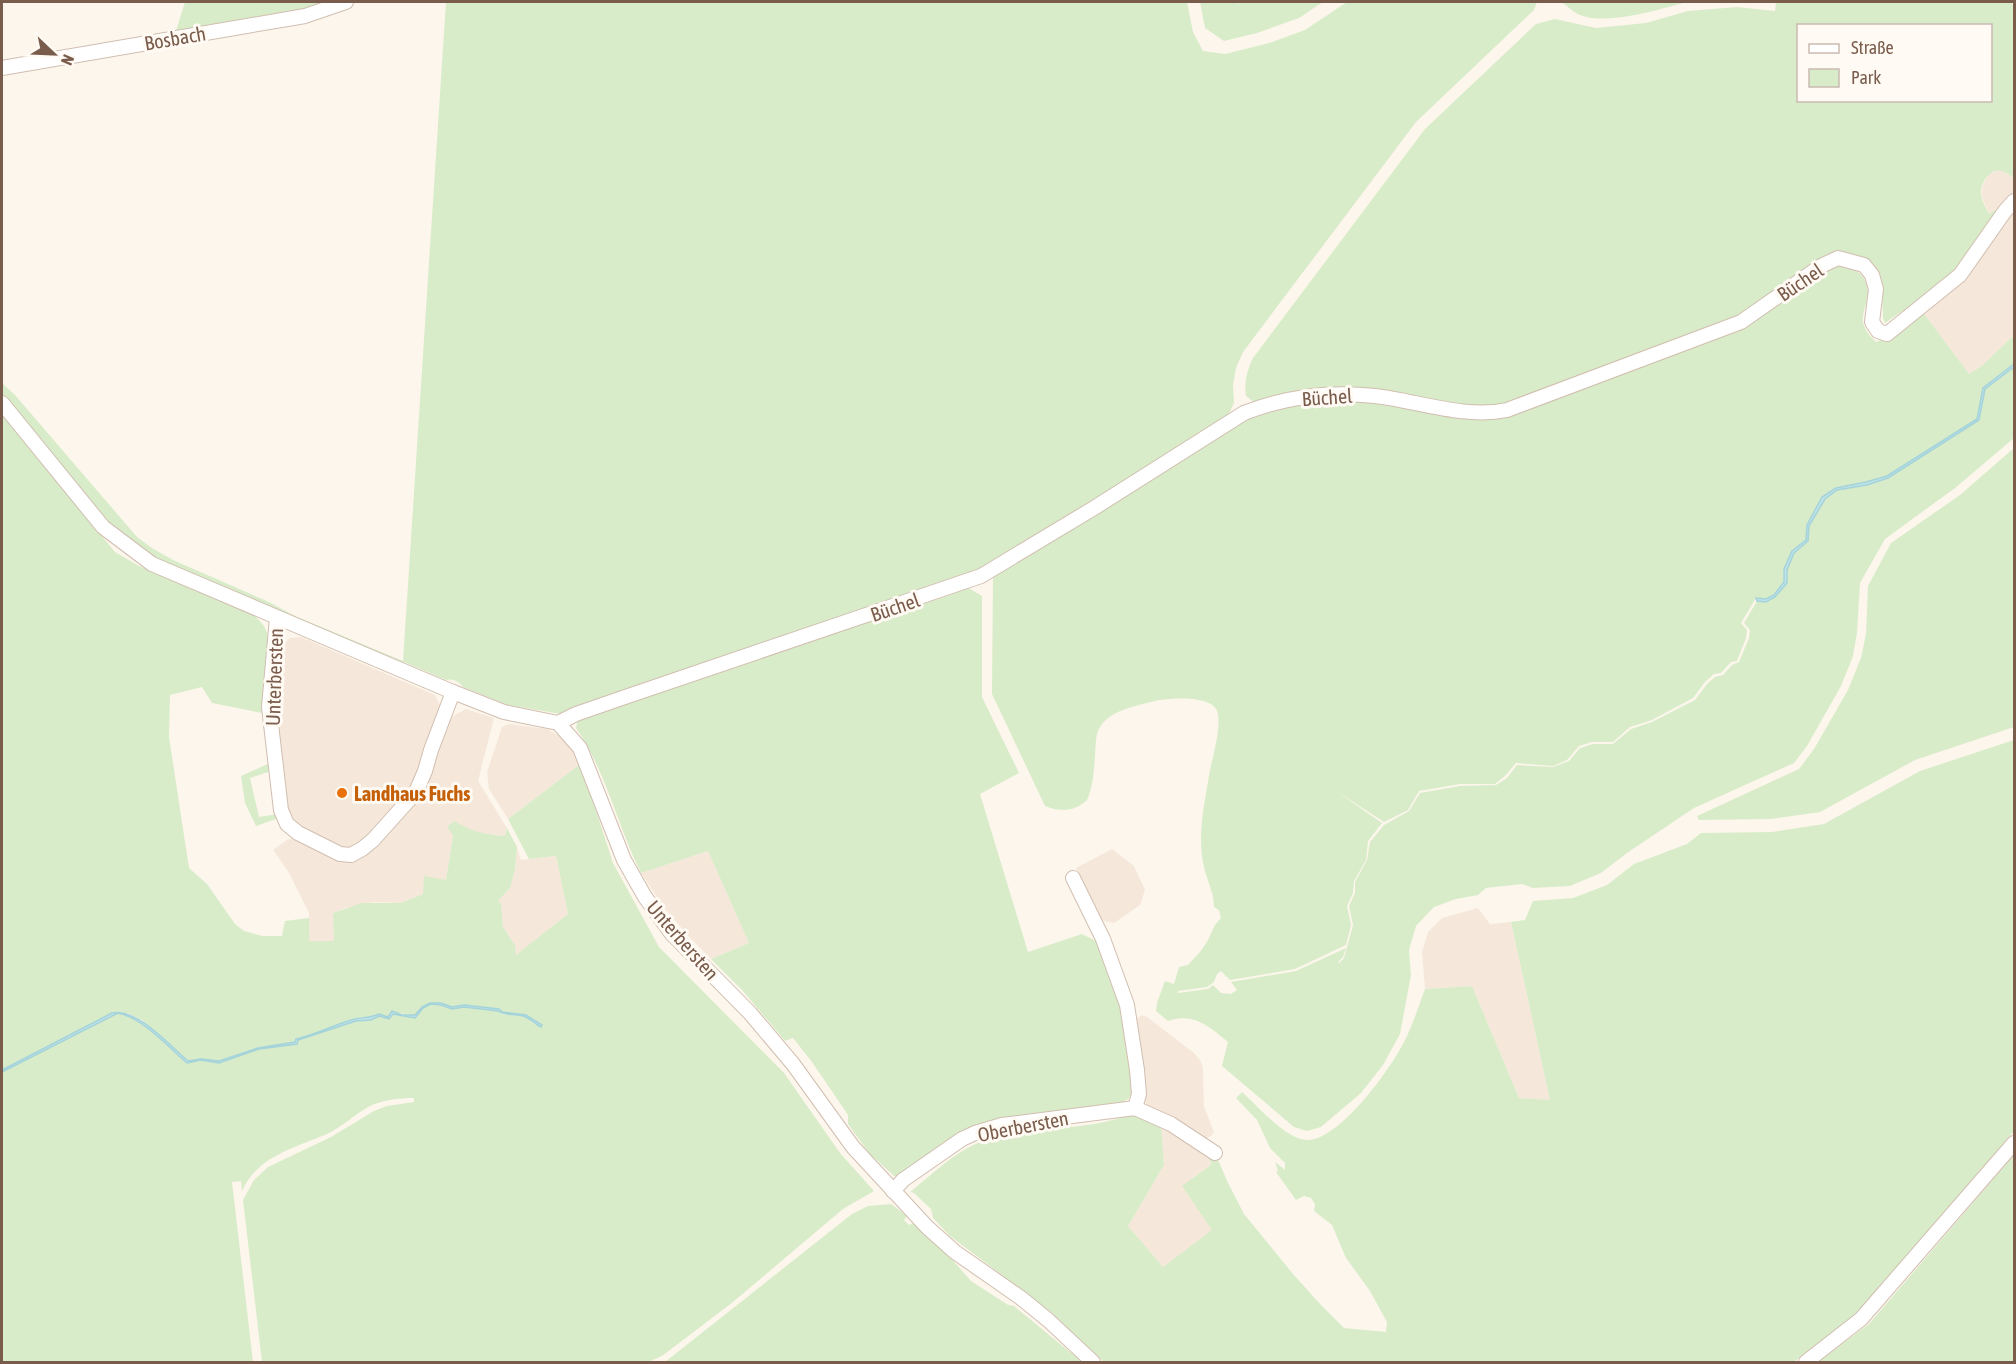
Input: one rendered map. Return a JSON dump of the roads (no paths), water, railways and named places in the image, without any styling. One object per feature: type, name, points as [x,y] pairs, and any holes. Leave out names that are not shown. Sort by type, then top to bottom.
[{"type":"street","name":"Bosbach","points":[[2,68],[305,16],[346,2]]},
{"type":"street","name":"Büchel","points":[[558,723],[576,714],[981,576],[1244,414],[1256,409],[1313,395],[1343,393],[1376,396],[1473,412],[1493,413],[1507,410],[1741,322],[1821,266],[1838,258],[1864,265],[1872,275],[1876,289],[1872,322],[1878,331],[1887,334],[1960,275],[2014,201]]},
{"type":"street","name":"Unterbersten","points":[[2,404],[103,527],[152,564],[504,712],[558,723],[579,748],[624,860],[645,897],[672,934],[750,1013],[778,1045],[854,1147],[927,1227],[955,1252],[1021,1298],[1094,1362]]},
{"type":"street","name":"Unterbersten","points":[[276,618],[269,707],[281,810],[287,824],[298,833],[340,854],[351,855],[362,849],[416,792],[453,692]]},
{"type":"street","points":[[1073,878],[1103,939],[1127,1005],[1137,1070],[1139,1094],[1136,1108],[1171,1124],[1215,1153]]},
{"type":"street","name":"Oberbersten","points":[[893,1191],[903,1180],[962,1139],[975,1133],[1002,1125],[1136,1108]]},
{"type":"street","points":[[1806,1362],[1861,1319],[2014,1143]]},
{"type":"water","points":[[2014,364],[2014,367],[1985,389],[1979,420],[1888,478],[1867,485],[1837,490],[1825,499],[1809,526],[1808,541],[1794,553],[1787,570],[1787,583],[1775,597],[1766,602],[1757,601],[1756,598],[1766,599],[1774,595],[1784,582],[1784,569],[1792,551],[1806,540],[1807,525],[1822,497],[1836,488],[1887,476],[1977,419],[1983,388]]},
{"type":"water","points":[[430,1003],[441,1003],[452,1007],[464,1005],[499,1009],[502,1012],[526,1015],[542,1025],[541,1027],[523,1016],[501,1013],[498,1011],[464,1007],[452,1009],[431,1004],[423,1008],[415,1018],[393,1014],[389,1019],[379,1016],[298,1040],[297,1044],[259,1049],[219,1063],[201,1060],[187,1063],[146,1027],[118,1013],[131,1016],[142,1022],[188,1061],[201,1059],[219,1061],[258,1048],[295,1042],[296,1039],[355,1019],[379,1014],[388,1017],[392,1011],[402,1015],[415,1015],[422,1007]]},
{"type":"water","points":[[112,1013],[118,1013],[2,1072]]},
{"type":"place","name":"Landhaus Fuchs","points":[[342,793]]}]
